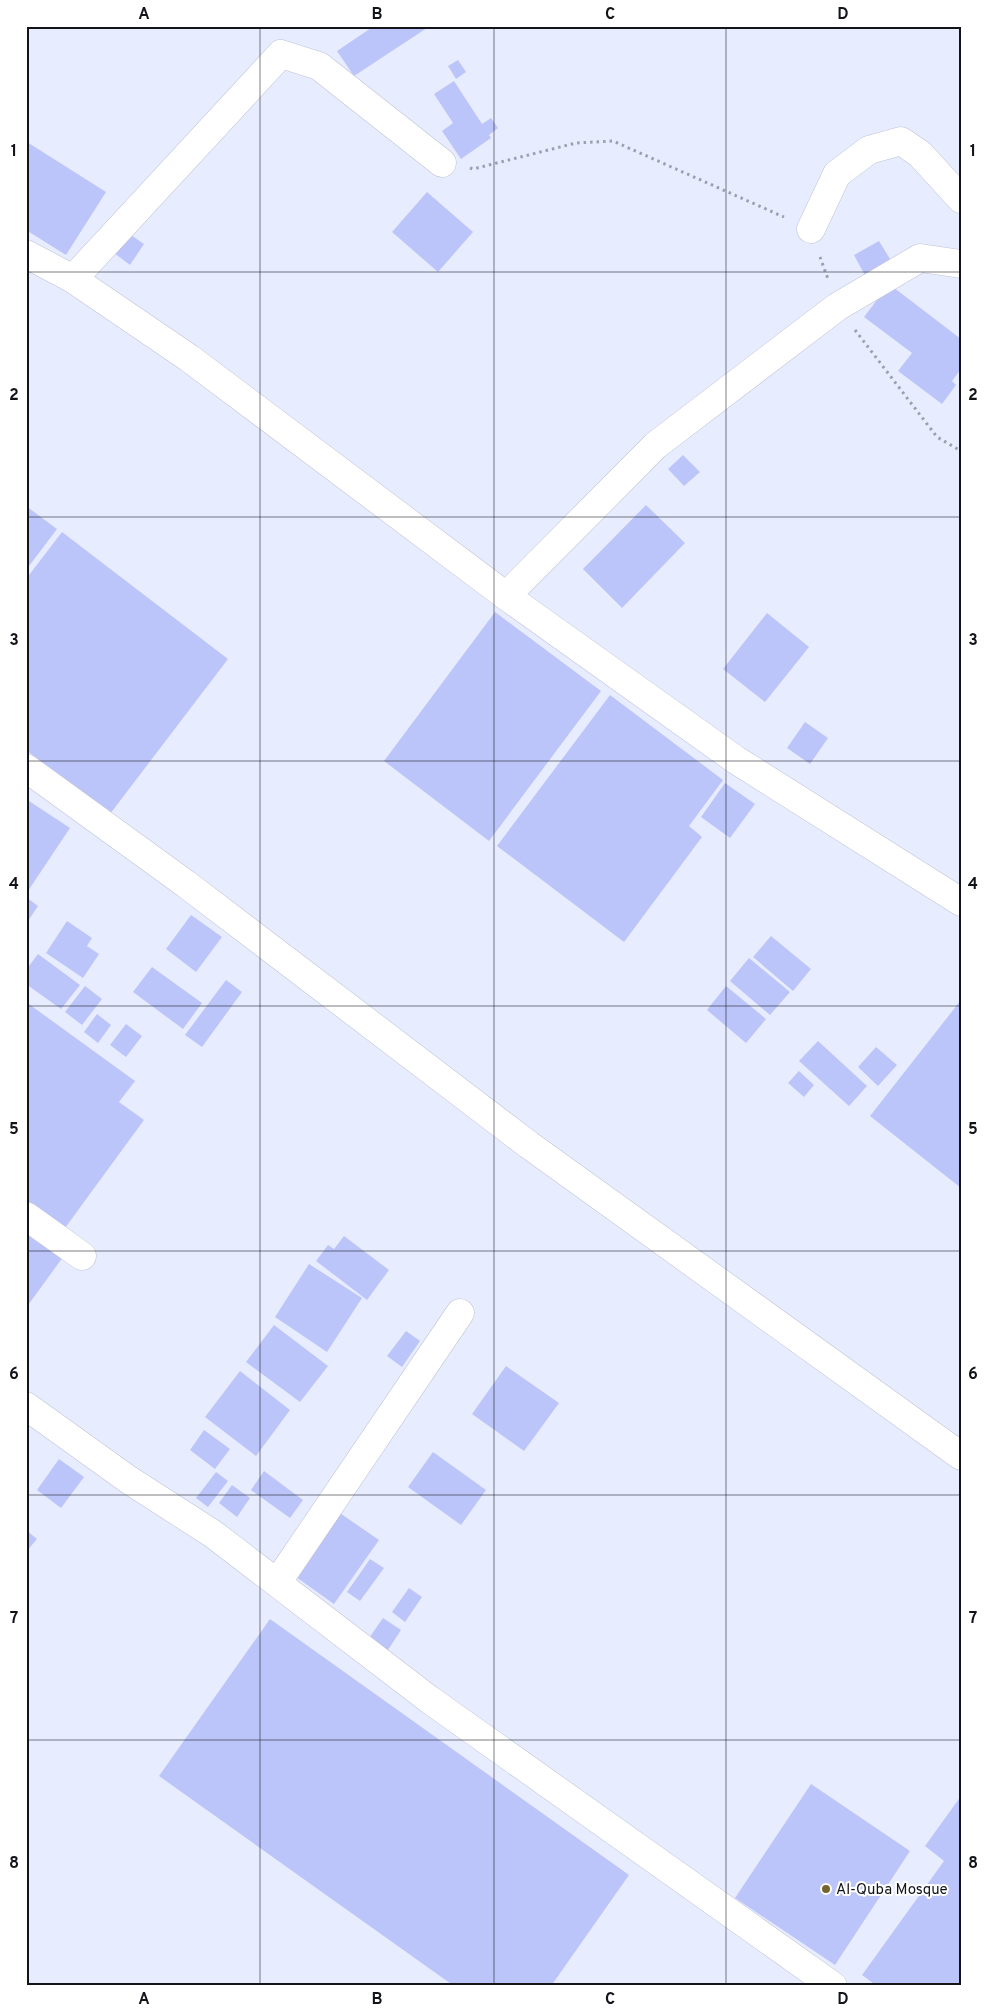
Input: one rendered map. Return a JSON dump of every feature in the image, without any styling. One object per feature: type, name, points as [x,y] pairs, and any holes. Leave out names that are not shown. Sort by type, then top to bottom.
[{"type":"street","points":[[73,279],[282,54],[319,66],[442,163]]},
{"type":"street","points":[[811,229],[837,174],[869,150],[901,141],[920,154],[961,199]]},
{"type":"street","points":[[26,254],[73,279],[189,358],[506,596],[736,760],[961,902]]},
{"type":"street","points":[[506,596],[656,445],[837,307],[920,258],[961,264]]},
{"type":"street","points":[[26,768],[186,884],[521,1139],[961,1456]]},
{"type":"street","points":[[26,1216],[82,1256]]},
{"type":"street","points":[[277,1584],[460,1313]]},
{"type":"street","points":[[26,1406],[129,1480],[212,1534],[430,1700],[833,1986]]},
{"type":"path","points":[[442,163],[473,169],[576,144],[613,141],[811,229],[837,307],[937,437],[961,451]]},
{"type":"building","points":[[374,26],[430,26],[354,76],[337,51]]},
{"type":"building","points":[[458,60],[466,72],[456,79],[448,66]]},
{"type":"building","points":[[454,81],[482,124],[491,118],[498,128],[489,135],[491,138],[461,159],[442,131],[453,123],[434,94]]},
{"type":"building","points":[[27,142],[106,192],[66,255],[26,230]]},
{"type":"building","points":[[427,192],[473,232],[438,272],[392,232]]},
{"type":"building","points":[[128,233],[144,244],[130,265],[114,253]]},
{"type":"building","points":[[879,241],[893,264],[867,279],[854,255]]},
{"type":"building","points":[[889,284],[961,339],[961,369],[952,381],[956,385],[942,404],[898,371],[912,353],[864,317]]},
{"type":"building","points":[[683,455],[700,472],[684,486],[668,469]]},
{"type":"building","points":[[646,505],[685,543],[622,608],[583,569]]},
{"type":"building","points":[[26,506],[57,529],[26,570]]},
{"type":"building","points":[[62,532],[228,659],[110,814],[26,750],[26,579]]},
{"type":"building","points":[[495,612],[601,691],[489,841],[384,761]]},
{"type":"building","points":[[767,613],[809,647],[765,702],[723,669]]},
{"type":"building","points":[[610,695],[723,780],[689,826],[702,837],[624,942],[497,846]]},
{"type":"building","points":[[805,722],[828,738],[810,764],[787,748]]},
{"type":"building","points":[[725,783],[755,804],[730,838],[701,817]]},
{"type":"building","points":[[26,799],[70,828],[26,894]]},
{"type":"building","points":[[26,897],[38,906],[26,924]]},
{"type":"building","points":[[191,915],[222,937],[196,972],[166,949]]},
{"type":"building","points":[[67,921],[92,938],[87,946],[99,954],[83,978],[46,953]]},
{"type":"building","points":[[771,936],[811,969],[793,991],[753,957]]},
{"type":"building","points":[[38,954],[80,985],[61,1009],[26,984],[26,970]]},
{"type":"building","points":[[749,958],[790,992],[770,1015],[730,981]]},
{"type":"building","points":[[152,967],[202,1003],[183,1029],[133,992]]},
{"type":"building","points":[[226,980],[242,992],[202,1047],[185,1035]]},
{"type":"building","points":[[85,986],[102,999],[82,1025],[65,1012]]},
{"type":"building","points":[[726,986],[766,1019],[746,1043],[707,1010]]},
{"type":"building","points":[[961,1000],[961,1188],[870,1116]]},
{"type":"building","points":[[26,1002],[135,1081],[119,1102],[144,1120],[65,1228],[26,1200]]},
{"type":"building","points":[[97,1014],[111,1025],[98,1043],[84,1032]]},
{"type":"building","points":[[126,1024],[142,1036],[126,1057],[110,1045]]},
{"type":"building","points":[[818,1041],[867,1086],[849,1106],[799,1061]]},
{"type":"building","points":[[876,1047],[897,1065],[878,1086],[858,1067]]},
{"type":"building","points":[[799,1071],[814,1085],[804,1097],[788,1083]]},
{"type":"building","points":[[26,1231],[63,1257],[26,1308]]},
{"type":"building","points":[[344,1236],[389,1270],[367,1300],[316,1261],[328,1245],[334,1249]]},
{"type":"building","points":[[309,1264],[362,1298],[327,1352],[275,1317]]},
{"type":"building","points":[[274,1325],[328,1366],[300,1402],[246,1362]]},
{"type":"building","points":[[406,1331],[420,1341],[402,1367],[387,1356]]},
{"type":"building","points":[[506,1366],[559,1403],[524,1451],[472,1414]]},
{"type":"building","points":[[240,1371],[290,1410],[256,1456],[205,1417]]},
{"type":"building","points":[[204,1430],[230,1449],[215,1469],[190,1450]]},
{"type":"building","points":[[433,1452],[486,1490],[461,1525],[408,1487]]},
{"type":"building","points":[[59,1459],[84,1477],[61,1508],[37,1490]]},
{"type":"building","points":[[264,1471],[303,1500],[290,1518],[251,1490]]},
{"type":"building","points":[[216,1472],[228,1481],[208,1507],[196,1498]]},
{"type":"building","points":[[232,1485],[250,1498],[237,1517],[219,1503]]},
{"type":"building","points":[[334,1509],[379,1540],[334,1604],[289,1572]]},
{"type":"building","points":[[26,1530],[37,1539],[26,1552]]},
{"type":"building","points":[[370,1559],[384,1568],[360,1601],[347,1592]]},
{"type":"building","points":[[409,1588],[422,1597],[405,1622],[392,1612]]},
{"type":"building","points":[[383,1618],[401,1630],[386,1653],[367,1641]]},
{"type":"building","points":[[270,1619],[629,1875],[551,1986],[454,1986],[159,1776]]},
{"type":"building","points":[[811,1784],[910,1851],[835,1965],[735,1898]]},
{"type":"building","points":[[961,1796],[961,1986],[877,1986],[862,1975],[944,1861],[925,1846]]},
{"type":"place","name":"Al-Quba Mosque","points":[[826,1889]]}]
